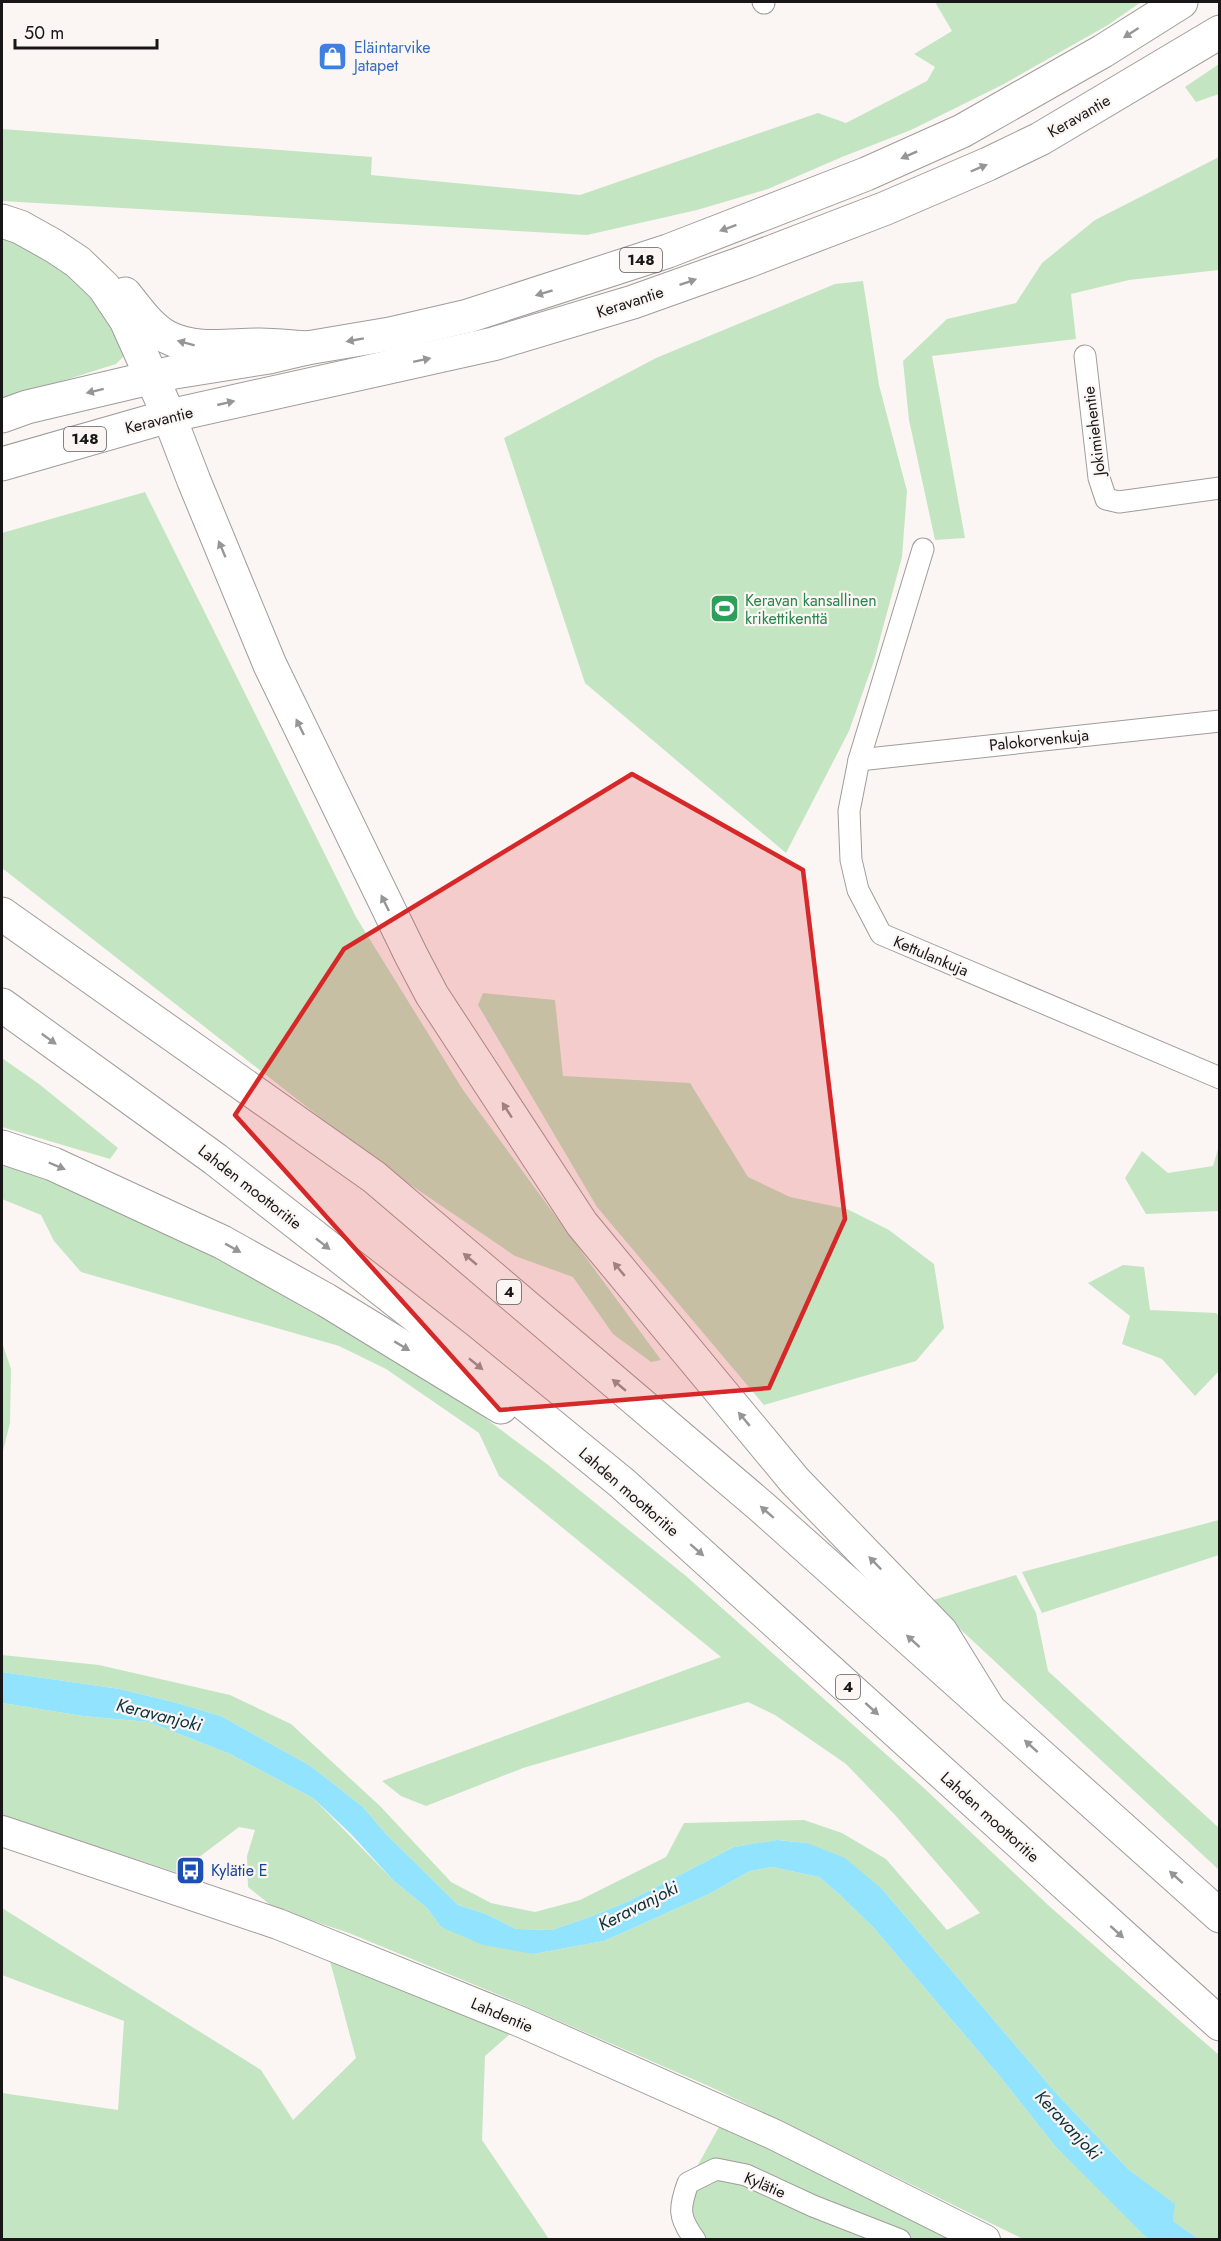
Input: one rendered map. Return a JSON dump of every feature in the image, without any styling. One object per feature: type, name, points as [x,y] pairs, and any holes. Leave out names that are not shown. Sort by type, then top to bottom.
[{"type":"main road","name":"148","points":[[2,416],[27,407],[152,377],[390,334],[468,316],[668,251],[866,174],[962,131],[1103,51],[1181,2]]},
{"type":"main road","name":"Keravantie","points":[[2,464],[169,416],[493,344],[633,302],[886,208],[988,164],[1040,139],[1216,36]]},
{"type":"main road","points":[[2,219],[28,221],[78,247],[104,269],[152,326],[166,337],[201,347],[260,345],[307,348]]},
{"type":"main road","points":[[2,219],[54,246],[78,262],[104,287],[126,320],[169,416],[270,665],[432,995],[582,1224],[795,1481],[942,1632],[988,1708]]},
{"type":"main road","name":"4","points":[[2,914],[374,1177],[763,1508],[1220,1916]]},
{"type":"main road","name":"Lahden moottoritie","points":[[2,1005],[215,1160],[458,1349],[621,1483],[1220,2024]]},
{"type":"main road","points":[[2,1147],[52,1164],[222,1242],[326,1300],[621,1483]]},
{"type":"main road","name":"Lahdentie","points":[[2,1831],[278,1924],[521,2022],[773,2134],[985,2240]]},
{"type":"street","name":"Jokimiehentie","points":[[1085,356],[1099,478],[1106,499],[1119,502],[1220,488]]},
{"type":"street","name":"Kettulankuja","points":[[923,549],[859,760],[849,811],[851,860],[858,890],[881,934],[1220,1078]]},
{"type":"street","name":"Palokorvenkuja","points":[[859,760],[1220,721]]},
{"type":"street","name":"Kylätie","points":[[695,2240],[685,2226],[680,2205],[688,2182],[716,2169],[746,2175],[813,2206],[900,2240]]},
{"type":"highlighted area","points":[[632,774],[803,870],[845,1219],[769,1388],[500,1410],[235,1115],[344,949]]},
{"type":"green space","points":[[935,2],[1141,2],[1108,25],[1002,85],[911,130],[768,189],[697,210],[587,235],[2,201],[2,129],[372,157],[371,175],[580,195],[818,113],[846,123],[927,81],[935,67],[914,54],[952,31]]},
{"type":"green space","points":[[1219,64],[1219,94],[1196,102],[1185,87]]},
{"type":"green space","points":[[1219,157],[1219,270],[1129,280],[1071,294],[1076,339],[932,356],[965,538],[935,540],[909,420],[903,361],[947,319],[1016,303],[1042,263],[1095,220]]},
{"type":"green space","points":[[2,232],[30,242],[92,293],[123,347],[123,357],[116,364],[2,400]]},
{"type":"green space","name":"Keravan kansallinen krikettikenttä","points":[[863,281],[879,385],[907,491],[902,557],[874,661],[849,731],[786,853],[585,683],[504,438],[656,358],[835,284]]},
{"type":"green space","points":[[145,492],[356,917],[463,1090],[661,1360],[651,1362],[613,1334],[573,1277],[515,1256],[377,1162],[2,868],[2,533]]},
{"type":"green space","points":[[483,993],[555,1000],[563,1076],[690,1083],[748,1177],[790,1197],[847,1209],[889,1230],[934,1264],[944,1328],[916,1361],[764,1405],[597,1207],[478,1005]]},
{"type":"green space","points":[[2,1058],[39,1084],[118,1148],[110,1159],[2,1127]]},
{"type":"green space","points":[[1219,1146],[1219,1211],[1146,1214],[1125,1178],[1142,1151],[1168,1173],[1213,1166]]},
{"type":"green space","points":[[2,1162],[46,1176],[211,1247],[420,1370],[547,1464],[686,1576],[925,1789],[1048,1905],[1219,2055],[1219,2239],[1199,2239],[1173,2221],[1174,2204],[1129,2170],[1056,2093],[883,1890],[807,1843],[778,1840],[734,1847],[629,1901],[590,1917],[552,1930],[516,1929],[486,1914],[458,1905],[386,1834],[363,1807],[309,1765],[221,1716],[120,1689],[2,1672],[2,1655],[99,1665],[230,1695],[291,1724],[380,1806],[451,1882],[491,1903],[535,1912],[580,1900],[666,1857],[684,1823],[804,1820],[842,1833],[886,1859],[947,1930],[980,1913],[896,1816],[846,1764],[775,1715],[748,1702],[523,1768],[426,1806],[401,1796],[382,1781],[721,1657],[499,1476],[479,1433],[386,1369],[339,1346],[81,1272],[54,1241],[41,1215],[2,1199]]},
{"type":"green space","points":[[1123,1265],[1144,1267],[1150,1310],[1216,1313],[1219,1316],[1219,1371],[1195,1396],[1162,1359],[1122,1344],[1130,1316],[1088,1283]]},
{"type":"green space","points":[[2,1342],[11,1369],[10,1423],[2,1455]]},
{"type":"green space","points":[[1219,1520],[1219,1555],[1042,1613],[1022,1572]]},
{"type":"green space","points":[[1016,1575],[1036,1613],[1048,1671],[1219,1828],[1219,1870],[930,1601]]},
{"type":"green space","points":[[2,1703],[83,1716],[149,1722],[230,1754],[313,1798],[393,1880],[427,1908],[441,1927],[533,1954],[604,1941],[709,1894],[750,1871],[772,1867],[819,1877],[874,1928],[1002,2079],[1055,2146],[1151,2239],[1023,2239],[713,2088],[511,2000],[349,1933],[274,1908],[248,1887],[247,1856],[255,1830],[239,1827],[178,1873],[2,1816]]},
{"type":"green space","points":[[2,1908],[261,2070],[293,2120],[356,2058],[330,1961],[511,2033],[485,2056],[482,2140],[549,2239],[2,2239],[2,2093],[118,2110],[124,2021],[2,1975]]},
{"type":"green space","points":[[720,2125],[958,2239],[695,2239],[688,2183]]},
{"type":"water","name":"Keravanjoki","points":[[2,1672],[120,1689],[221,1716],[309,1765],[363,1807],[386,1834],[458,1905],[486,1914],[516,1929],[552,1930],[590,1917],[629,1901],[734,1847],[777,1840],[807,1843],[845,1858],[883,1890],[1056,2093],[1129,2170],[1175,2204],[1173,2221],[1199,2239],[1151,2239],[1145,2236],[1055,2146],[1002,2079],[874,1928],[819,1877],[772,1867],[750,1871],[709,1894],[604,1941],[533,1954],[483,1945],[441,1927],[427,1908],[393,1880],[351,1834],[313,1798],[230,1754],[149,1722],[83,1716],[2,1703]]},
{"type":"place","name":"Eläintarvike Jatapet","points":[[333,56]]},
{"type":"place","name":"Keravan kansallinen krikettikenttä","points":[[724,609]]},
{"type":"place","name":"Kylätie E","points":[[190,1870]]}]
